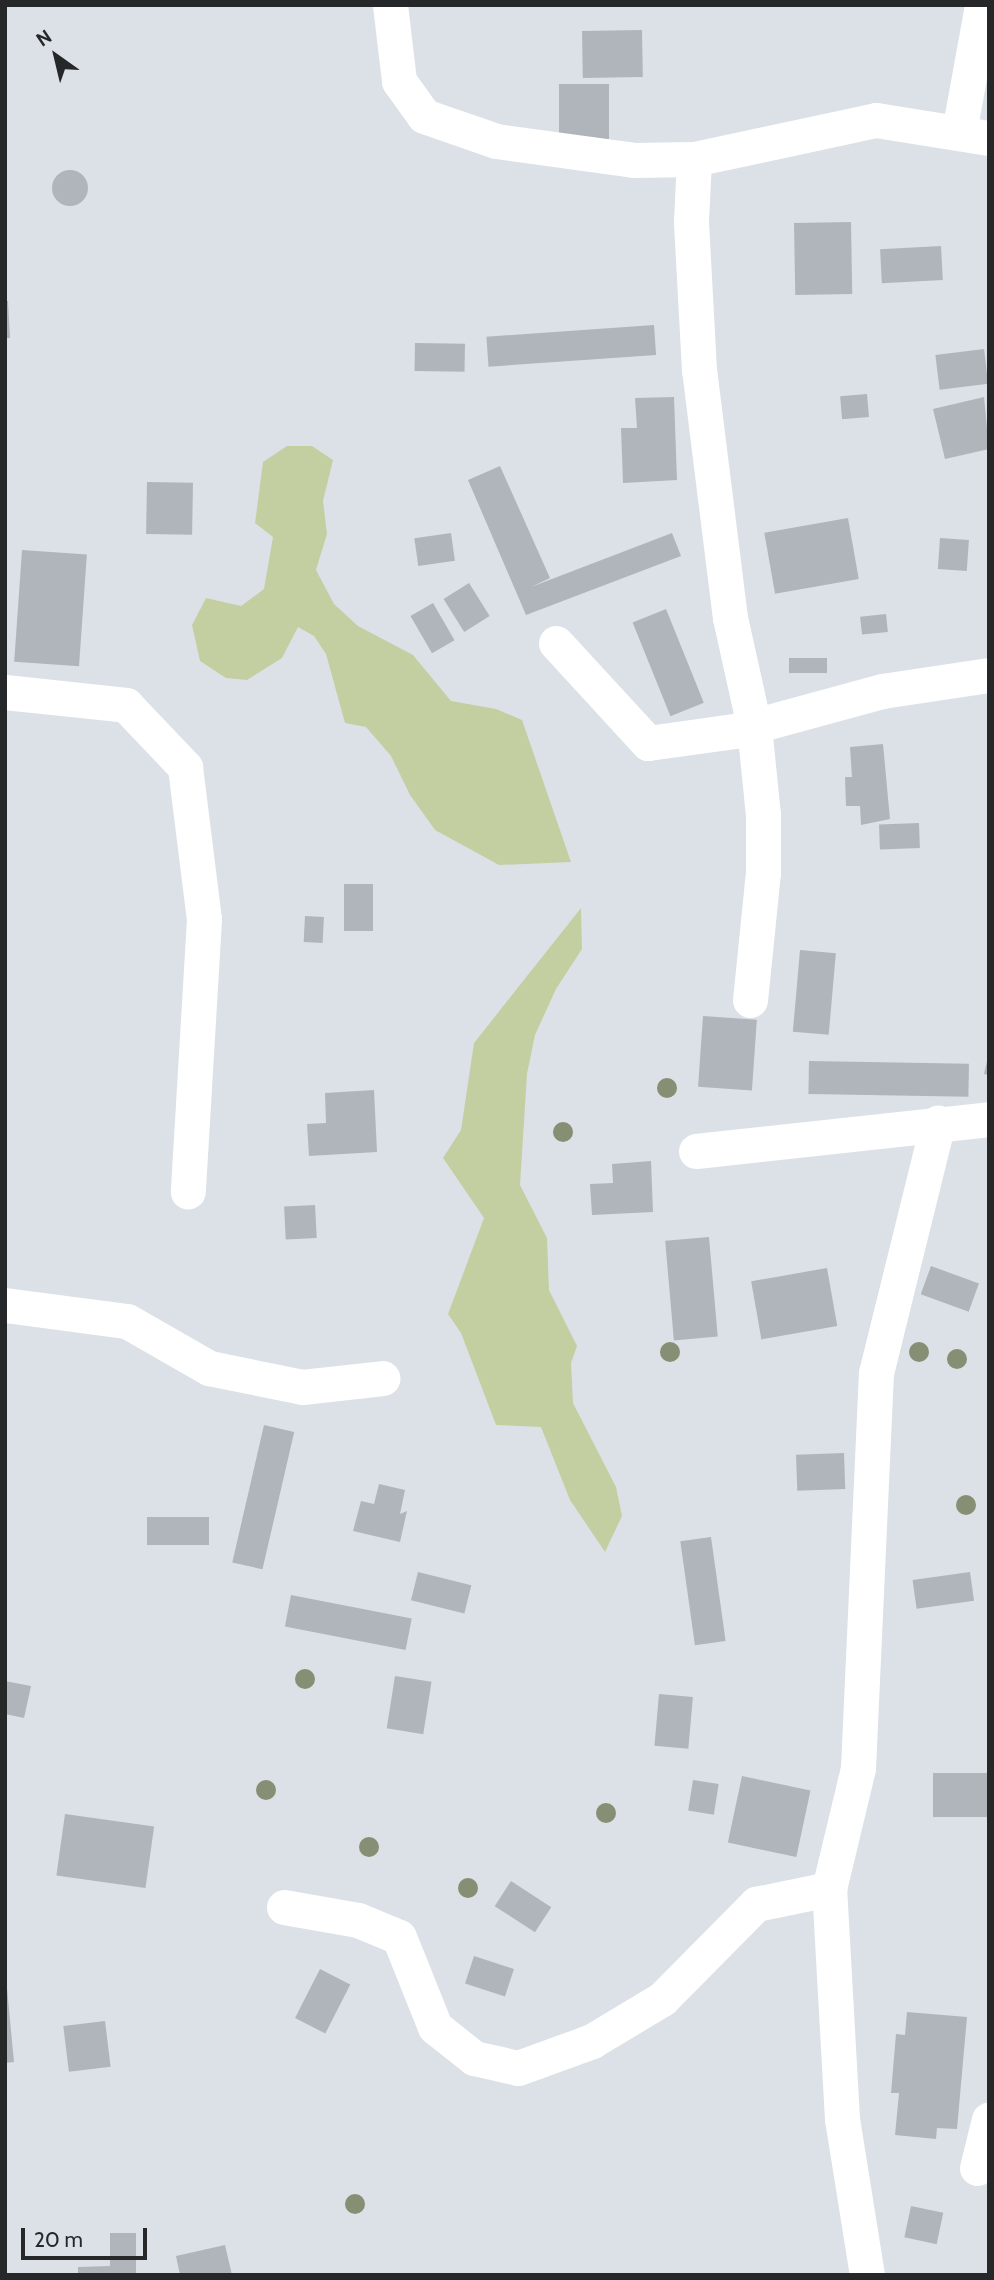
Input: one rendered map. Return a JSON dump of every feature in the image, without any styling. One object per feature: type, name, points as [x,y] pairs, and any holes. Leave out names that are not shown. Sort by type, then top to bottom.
[{"type":"street","points":[[390,5],[399,81],[424,116],[496,141],[634,160],[694,159],[876,120],[974,135],[982,5]]},
{"type":"street","points":[[694,159],[691,221],[699,370],[730,618],[754,726],[763,815],[763,873],[750,1000]]},
{"type":"street","points":[[556,643],[648,743],[754,726],[882,691],[989,675]]},
{"type":"street","points":[[5,692],[126,705],[185,767],[204,919],[188,1192]]},
{"type":"street","points":[[696,1150],[989,1119]]},
{"type":"street","points":[[867,2275],[842,2119],[829,1889],[858,1768],[876,1373],[938,1123]]},
{"type":"street","points":[[5,1305],[127,1321],[209,1368],[302,1387],[383,1378]]},
{"type":"street","points":[[284,1907],[358,1920],[400,1937],[435,2027],[474,2058],[518,2068],[592,2042],[662,1999],[756,1904],[829,1889]]},
{"type":"street","points":[[977,2168],[989,2119]]},
{"type":"green space","points":[[287,446],[312,446],[333,460],[323,501],[327,534],[316,570],[334,604],[358,626],[413,655],[451,701],[496,709],[522,720],[571,862],[499,865],[435,830],[410,795],[391,756],[366,727],[345,723],[326,654],[314,636],[298,627],[282,658],[247,680],[226,678],[200,661],[192,625],[206,598],[241,606],[264,589],[273,537],[255,523],[263,462]]},
{"type":"green space","points":[[581,908],[582,949],[556,989],[535,1035],[527,1074],[520,1185],[547,1238],[549,1290],[577,1346],[571,1363],[573,1403],[616,1487],[622,1516],[605,1552],[570,1500],[541,1427],[496,1425],[461,1333],[448,1314],[484,1218],[443,1158],[461,1130],[474,1043]]},
{"type":"building","points":[[642,30],[643,77],[583,78],[582,31]]},
{"type":"building","points":[[559,84],[609,84],[609,139],[559,139]]},
{"type":"building","points":[[70,170],[82,176],[88,188],[82,200],[70,206],[58,200],[52,188],[58,176]]},
{"type":"building","points":[[851,222],[852,294],[795,295],[794,223]]},
{"type":"building","points":[[941,246],[943,280],[882,283],[880,249]]},
{"type":"building","points":[[5,301],[8,301],[10,338],[5,338]]},
{"type":"building","points":[[654,325],[656,355],[489,367],[486,337]]},
{"type":"building","points":[[415,343],[465,344],[465,372],[415,371]]},
{"type":"building","points":[[984,349],[988,384],[940,390],[935,355]]},
{"type":"building","points":[[867,394],[869,417],[842,419],[840,396]]},
{"type":"building","points":[[674,397],[677,480],[623,483],[621,428],[637,428],[635,398]]},
{"type":"building","points":[[984,397],[989,449],[945,459],[933,409]]},
{"type":"building","points":[[500,466],[550,578],[531,587],[672,533],[681,556],[526,615],[468,480]]},
{"type":"building","points":[[147,482],[193,483],[192,535],[146,534]]},
{"type":"building","points":[[848,518],[859,579],[775,594],[764,533]]},
{"type":"building","points":[[451,533],[455,561],[418,566],[414,538]]},
{"type":"building","points":[[940,538],[969,540],[967,571],[938,569]]},
{"type":"building","points":[[22,550],[87,555],[79,666],[14,662]]},
{"type":"building","points":[[469,583],[490,616],[464,632],[444,599]]},
{"type":"building","points":[[433,603],[454,640],[432,653],[410,616]]},
{"type":"building","points":[[666,609],[704,703],[670,716],[633,622]]},
{"type":"building","points":[[886,614],[888,632],[862,635],[860,617]]},
{"type":"building","points":[[789,658],[827,658],[827,673],[789,673]]},
{"type":"building","points":[[883,744],[890,819],[861,825],[860,806],[846,806],[845,777],[852,777],[850,747]]},
{"type":"building","points":[[919,823],[920,848],[880,849],[879,824]]},
{"type":"building","points":[[344,884],[373,884],[373,931],[344,931]]},
{"type":"building","points":[[305,916],[324,917],[323,943],[304,942]]},
{"type":"building","points":[[800,950],[836,953],[829,1035],[793,1032]]},
{"type":"building","points":[[703,1016],[757,1020],[752,1091],[698,1087]]},
{"type":"building","points":[[989,1057],[989,1075],[984,1074]]},
{"type":"building","points":[[809,1061],[969,1064],[968,1097],[808,1094]]},
{"type":"building","points":[[374,1090],[377,1152],[309,1156],[307,1124],[326,1123],[325,1093]]},
{"type":"building","points":[[651,1161],[653,1212],[592,1215],[590,1184],[613,1183],[612,1164]]},
{"type":"building","points":[[315,1205],[317,1238],[286,1240],[284,1207]]},
{"type":"building","points":[[709,1237],[718,1337],[674,1340],[665,1241]]},
{"type":"building","points":[[931,1266],[979,1283],[969,1312],[921,1294]]},
{"type":"building","points":[[827,1268],[837,1326],[761,1339],[751,1281]]},
{"type":"building","points":[[264,1425],[294,1432],[262,1569],[232,1562]]},
{"type":"building","points":[[844,1453],[845,1489],[797,1491],[796,1455]]},
{"type":"building","points":[[379,1484],[405,1490],[400,1514],[407,1511],[400,1542],[353,1531],[361,1501],[374,1504]]},
{"type":"building","points":[[147,1517],[209,1517],[209,1545],[147,1545]]},
{"type":"building","points":[[711,1537],[726,1641],[695,1645],[680,1541]]},
{"type":"building","points":[[418,1572],[471,1585],[464,1613],[411,1600]]},
{"type":"building","points":[[970,1572],[974,1601],[917,1609],[913,1580]]},
{"type":"building","points":[[291,1595],[412,1618],[406,1650],[285,1626]]},
{"type":"building","points":[[395,1676],[432,1682],[423,1734],[387,1728]]},
{"type":"building","points":[[5,1681],[31,1686],[24,1718],[5,1714]]},
{"type":"building","points":[[659,1694],[693,1697],[688,1749],[654,1746]]},
{"type":"building","points":[[933,1773],[989,1773],[989,1817],[933,1817]]},
{"type":"building","points":[[742,1776],[810,1791],[796,1857],[728,1843]]},
{"type":"building","points":[[693,1780],[719,1784],[714,1815],[688,1811]]},
{"type":"building","points":[[65,1814],[154,1827],[145,1888],[56,1875]]},
{"type":"building","points":[[511,1881],[551,1907],[535,1932],[495,1906]]},
{"type":"building","points":[[474,1956],[514,1969],[505,1997],[465,1984]]},
{"type":"building","points":[[5,1967],[14,2062],[5,2063]]},
{"type":"building","points":[[320,1969],[350,1984],[325,2033],[295,2018]]},
{"type":"building","points":[[907,2012],[967,2017],[957,2129],[937,2128],[936,2139],[895,2135],[899,2093],[891,2093],[896,2034],[905,2035]]},
{"type":"building","points":[[105,2021],[111,2067],[69,2072],[63,2026]]},
{"type":"building","points":[[911,2206],[943,2213],[937,2244],[904,2237]]},
{"type":"building","points":[[110,2233],[136,2233],[136,2275],[78,2275],[78,2267],[110,2266]]},
{"type":"building","points":[[225,2245],[232,2275],[180,2275],[176,2256]]}]
